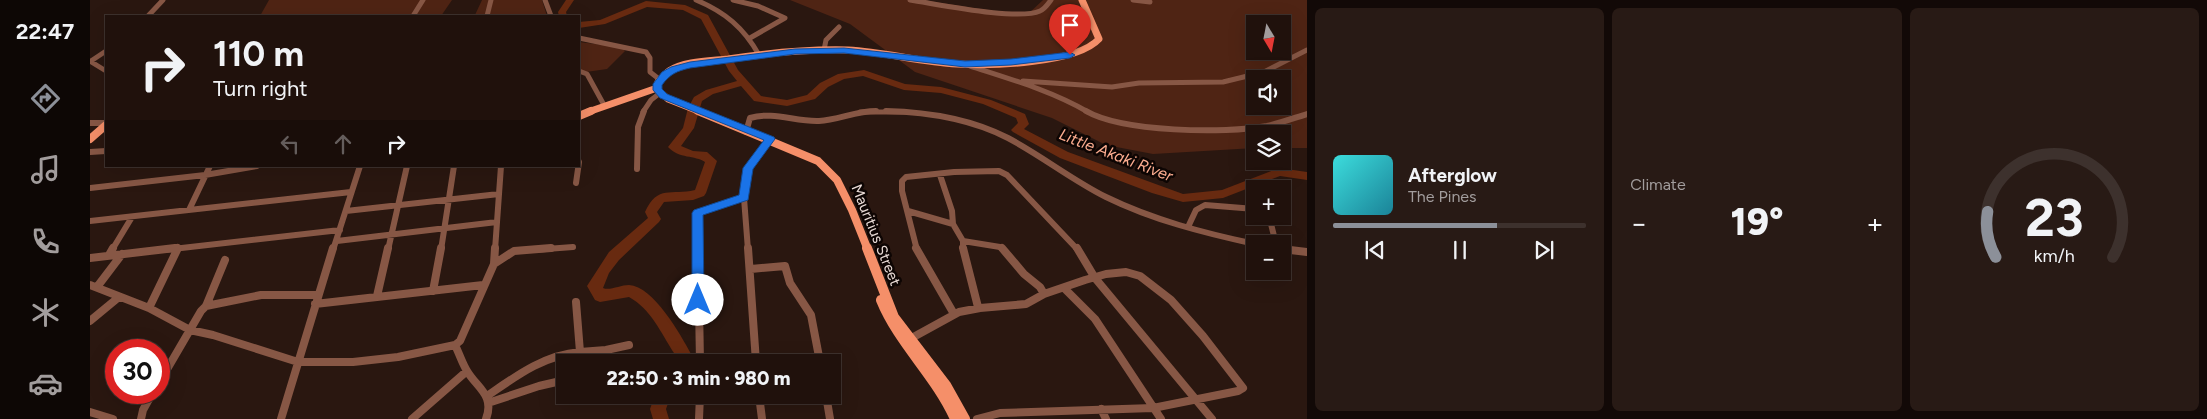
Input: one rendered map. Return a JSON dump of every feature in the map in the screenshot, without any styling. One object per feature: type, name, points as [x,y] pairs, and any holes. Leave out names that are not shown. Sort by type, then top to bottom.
[{"type":"main road","points":[[580,116],[604,105],[656,91],[657,79],[674,68],[758,54],[824,49],[859,50],[958,62],[1014,60],[1068,54],[1089,47],[1096,38],[1082,8],[1081,0]]},
{"type":"main road","points":[[824,49],[965,64],[1041,59],[1070,55],[1092,48],[1098,42],[1099,36],[1081,0]]},
{"type":"main road","name":"Mauritius Street","points":[[656,91],[684,106],[770,140],[806,158],[822,169],[832,180],[851,217],[885,312],[936,384],[955,419]]},
{"type":"main road","points":[[90,139],[105,125]]},
{"type":"main road","name":"Mauritius Street","points":[[907,341],[946,384],[965,419]]},
{"type":"street","points":[[149,15],[162,0]]},
{"type":"street","points":[[414,15],[423,0]]},
{"type":"street","points":[[487,15],[491,0]]},
{"type":"street","points":[[545,0],[551,15]]},
{"type":"street","points":[[696,0],[722,11],[750,38],[758,54]]},
{"type":"street","points":[[733,0],[763,8],[785,18],[750,38]]},
{"type":"street","points":[[910,0],[974,10],[1017,13],[1039,11],[1051,0]]},
{"type":"street","points":[[1133,0],[1150,2]]},
{"type":"street","points":[[824,49],[826,40],[839,27]]},
{"type":"street","points":[[580,38],[646,52],[650,58],[650,72],[657,79]]},
{"type":"street","points":[[1017,81],[1112,87],[1139,83],[1223,82],[1254,76],[1307,50]]},
{"type":"street","points":[[105,52],[90,61],[105,70]]},
{"type":"street","points":[[965,64],[1017,81],[1081,107],[1098,118],[1126,124],[1215,131],[1266,126],[1307,114]]},
{"type":"street","points":[[580,71],[587,74],[604,105]]},
{"type":"street","points":[[637,169],[639,118],[656,91]]},
{"type":"street","points":[[746,131],[750,118],[767,114],[817,121],[859,112],[880,111],[915,114],[962,122],[998,134],[1115,201],[1188,227],[1246,242]]},
{"type":"street","points":[[90,123],[105,124]]},
{"type":"street","points":[[755,354],[744,198],[748,168],[770,140]]},
{"type":"street","points":[[90,152],[105,151]]},
{"type":"street","points":[[189,210],[209,167]]},
{"type":"street","points":[[90,188],[205,175],[251,167]]},
{"type":"street","points":[[281,419],[315,304],[360,167]]},
{"type":"street","points":[[377,296],[407,167]]},
{"type":"street","points":[[433,291],[445,229],[454,167]]},
{"type":"street","points":[[122,254],[93,286],[149,308],[190,330],[213,335],[298,362],[353,362],[455,345],[460,341],[483,285],[494,264],[502,167]]},
{"type":"street","points":[[576,183],[579,167]]},
{"type":"street","points":[[954,314],[916,248],[902,192],[902,181],[906,177],[924,174],[940,175],[962,171],[1003,172],[1062,232],[1090,266],[1095,278],[1212,419]]},
{"type":"street","points":[[940,175],[952,212],[953,224],[963,241],[963,254],[978,307]]},
{"type":"street","points":[[90,221],[352,192]]},
{"type":"street","points":[[346,210],[499,194]]},
{"type":"street","points":[[700,354],[698,213],[744,198]]},
{"type":"street","points":[[1188,227],[1195,209],[1199,206],[1246,209]]},
{"type":"street","points":[[908,211],[953,224]]},
{"type":"street","points":[[109,255],[132,216]]},
{"type":"street","points":[[337,241],[498,222]]},
{"type":"street","points":[[90,258],[340,230]]},
{"type":"street","points":[[963,241],[1000,247],[1007,252],[1024,274],[1040,287],[1044,294]]},
{"type":"street","points":[[494,264],[514,251],[573,247]]},
{"type":"street","points":[[149,308],[178,248]]},
{"type":"street","points":[[1291,250],[1307,252]]},
{"type":"street","points":[[170,364],[206,306],[224,260]]},
{"type":"street","points":[[750,269],[785,266],[790,283],[811,315],[818,354]]},
{"type":"street","points":[[907,341],[954,314],[978,307],[1028,304],[1039,299],[1044,294],[1112,272],[1126,272],[1137,274],[1153,284],[1178,307],[1240,382],[1242,388],[1238,391],[1153,408],[1000,414],[977,419]]},
{"type":"street","points":[[315,304],[483,285]]},
{"type":"street","points":[[1064,288],[1095,319],[1161,419]]},
{"type":"street","points":[[206,306],[262,295],[318,295]]},
{"type":"street","points":[[90,321],[119,296]]},
{"type":"street","points":[[576,302],[580,352]]},
{"type":"street","points":[[455,345],[467,371],[488,400],[489,411],[486,419]]},
{"type":"street","points":[[488,400],[521,372],[559,354],[606,350],[629,345]]},
{"type":"street","points":[[412,419],[467,371]]},
{"type":"street","points":[[488,400],[556,382]]},
{"type":"street","points":[[141,419],[146,404]]},
{"type":"street","points":[[699,419],[700,404]]},
{"type":"street","points":[[760,404],[762,419]]},
{"type":"street","points":[[828,404],[830,419]]},
{"type":"street","points":[[1101,409],[1106,419]]},
{"type":"street","points":[[90,412],[113,419]]},
{"type":"shaded area","points":[[269,0],[452,0],[442,15],[261,15]]},
{"type":"shaded area","points":[[482,0],[542,0],[547,15],[475,15]]},
{"type":"shaded area","points":[[790,0],[922,0],[1026,16],[1043,0],[1307,0],[1307,148],[1291,148],[1291,125],[1246,125],[1246,149],[1153,154],[1106,145],[1052,118],[915,72],[850,24]]},
{"type":"shaded area","points":[[580,42],[620,47],[625,51],[607,69],[580,73]]},
{"type":"waterway","name":"Little Akaki River","points":[[563,15],[562,12],[570,0]]},
{"type":"waterway","name":"Little Akaki River","points":[[580,25],[602,22],[646,4],[685,8],[705,17],[734,71],[758,99],[787,103],[811,97],[824,85],[842,76],[864,73],[904,87],[941,90],[987,102],[1021,116],[1024,124],[1017,130],[1064,155],[1156,190],[1183,198],[1223,194],[1279,172],[1307,176]]},
{"type":"waterway","points":[[683,354],[661,318],[647,302],[630,291],[600,296],[594,286],[597,286],[603,271],[614,256],[655,219],[651,212],[660,199],[665,196],[685,196],[700,193],[711,161],[703,155],[691,155],[674,147],[685,134],[695,103],[701,96],[742,82]]},
{"type":"waterway","points":[[660,404],[658,409],[661,419]]},
{"type":"route","points":[[698,300],[698,213],[702,210],[744,198],[748,168],[770,139],[663,96],[658,90],[657,84],[659,80],[674,68],[795,51],[844,50],[965,64],[1011,62],[1070,55]]}]
